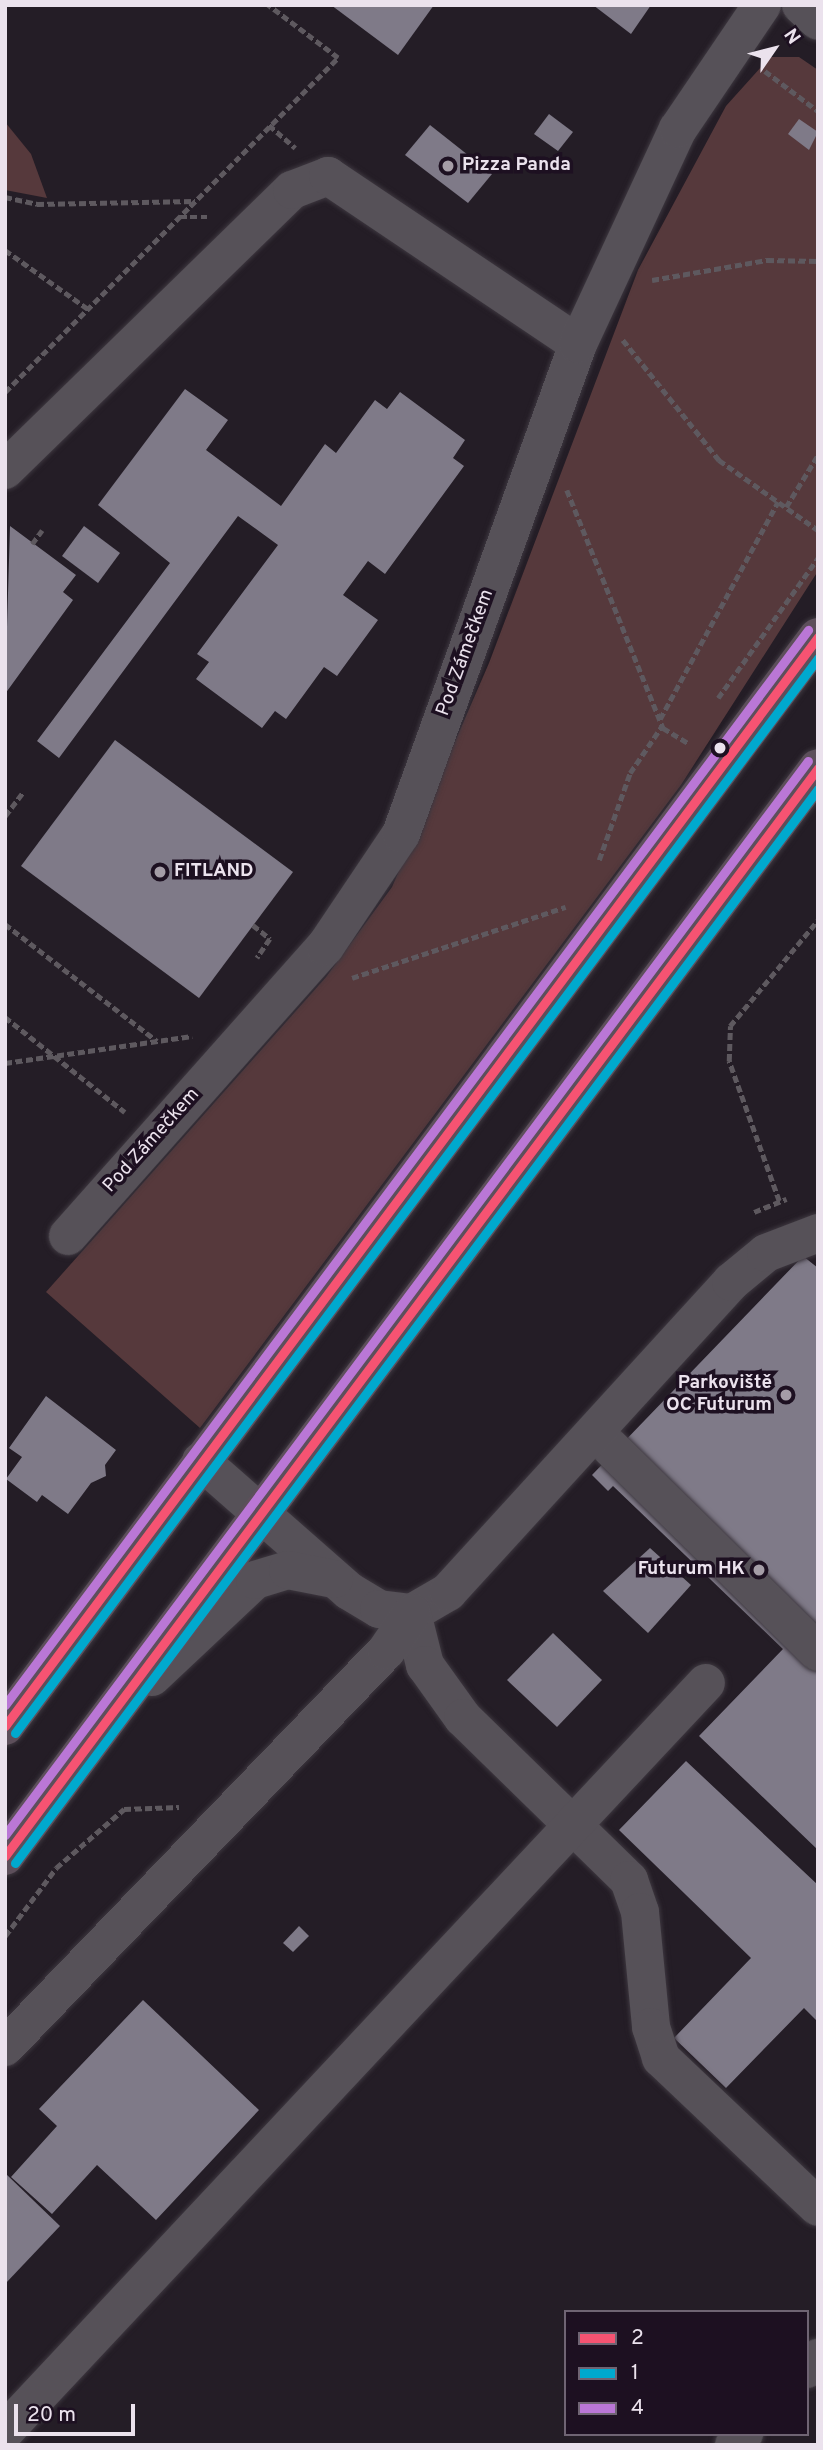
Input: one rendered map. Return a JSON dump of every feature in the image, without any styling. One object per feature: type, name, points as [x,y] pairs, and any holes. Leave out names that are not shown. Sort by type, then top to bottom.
[{"type":"main road","points":[[5,1726],[818,637]]},
{"type":"main road","points":[[5,1856],[818,768]]},
{"type":"street","name":"Pod Zámečkem","points":[[68,1236],[325,947],[401,834],[578,344],[678,130],[762,5]]},
{"type":"street","points":[[800,5],[818,21]]},
{"type":"street","points":[[5,470],[292,190],[328,176],[578,344]]},
{"type":"street","points":[[5,2047],[386,1651],[412,1613],[448,1592],[731,1282],[766,1253],[818,1233]]},
{"type":"street","points":[[610,1447],[818,1652]]},
{"type":"street","points":[[201,1461],[334,1579],[379,1609],[412,1613]]},
{"type":"street","points":[[110,1717],[256,1580],[288,1570],[334,1579]]},
{"type":"street","points":[[412,1613],[437,1685],[476,1734],[621,1868],[636,1895],[661,2058],[818,2207]]},
{"type":"street","points":[[5,2431],[706,1682]]},
{"type":"street","points":[[5,2441],[9,2445]]},
{"type":"path","points":[[5,392],[338,58],[268,5]]},
{"type":"path","points":[[762,69],[818,111]]},
{"type":"path","points":[[5,197],[37,204],[195,201]]},
{"type":"path","points":[[5,250],[88,309]]},
{"type":"path","points":[[818,261],[767,260],[601,298],[719,460],[816,528],[818,521]]},
{"type":"path","points":[[545,434],[662,726],[689,744],[696,733]]},
{"type":"path","points":[[786,508],[818,455]]},
{"type":"path","points":[[660,719],[778,502]]},
{"type":"path","points":[[32,544],[42,530]]},
{"type":"path","points":[[710,711],[818,558]]},
{"type":"path","points":[[596,869],[630,773],[662,726]]},
{"type":"path","points":[[5,816],[23,792]]},
{"type":"path","points":[[338,983],[567,907]]},
{"type":"path","points":[[779,1201],[729,1061],[730,1026],[818,920]]},
{"type":"path","points":[[5,924],[157,1041]]},
{"type":"path","points":[[253,925],[270,939],[258,957]]},
{"type":"path","points":[[5,1017],[59,1054],[155,1138]]},
{"type":"path","points":[[5,1063],[203,1034]]},
{"type":"shaded area","points":[[770,57],[799,57],[818,70],[818,571],[681,785],[200,1428],[46,1292],[326,977],[392,887],[489,663],[638,270],[726,106]]},
{"type":"shaded area","points":[[5,122],[31,154],[47,198],[5,190]]},
{"type":"building","points":[[331,5],[434,5],[398,55]]},
{"type":"building","points":[[593,5],[651,5],[631,34]]},
{"type":"building","points":[[549,114],[573,132],[558,151],[534,134]]},
{"type":"building","points":[[799,119],[818,132],[809,150],[788,134]]},
{"type":"building","points":[[430,125],[492,174],[468,203],[405,155]]},
{"type":"building","points":[[185,389],[228,420],[206,450],[281,506],[325,444],[336,453],[375,400],[387,409],[400,392],[465,440],[453,458],[464,466],[385,574],[368,561],[343,595],[378,620],[337,676],[324,667],[286,719],[275,711],[262,728],[196,679],[209,662],[197,654],[278,545],[238,516],[59,758],[37,741],[170,563],[98,505]]},
{"type":"building","points":[[10,526],[76,575],[63,592],[73,600],[5,694]]},
{"type":"building","points":[[84,526],[120,553],[98,583],[62,556]]},
{"type":"building","points":[[115,740],[293,872],[199,998],[21,866]]},
{"type":"building","name":"Futurum HK","points":[[803,1256],[818,1268],[818,1850],[699,1736],[783,1649],[613,1486],[608,1491],[592,1475]]},
{"type":"building","points":[[46,1396],[116,1450],[105,1465],[106,1476],[91,1483],[68,1514],[42,1495],[37,1502],[6,1479],[22,1457],[9,1448]]},
{"type":"building","points":[[650,1548],[691,1585],[648,1633],[603,1591]]},
{"type":"building","points":[[553,1633],[602,1680],[557,1727],[507,1680]]},
{"type":"building","points":[[686,1761],[818,1885],[818,2022],[804,2008],[726,2088],[674,2038],[751,1958],[619,1830]]},
{"type":"building","points":[[299,1926],[309,1936],[293,1952],[283,1943]]},
{"type":"building","points":[[143,2000],[259,2110],[156,2220],[97,2165],[52,2214],[11,2177],[57,2126],[39,2109]]},
{"type":"building","points":[[5,2173],[60,2226],[5,2284]]},
{"type":"transit line","name":"4","points":[[5,1705],[808,630]]},
{"type":"transit line","name":"2","points":[[5,1726],[818,637]]},
{"type":"transit line","name":"1","points":[[15,1733],[818,658]]},
{"type":"transit line","name":"4","points":[[5,1835],[808,761]]},
{"type":"transit line","name":"2","points":[[5,1856],[818,768]]},
{"type":"transit line","name":"1","points":[[15,1863],[818,789]]},
{"type":"place","name":"Pizza Panda","points":[[448,166]]},
{"type":"place","name":"FITLAND","points":[[160,872]]},
{"type":"place","name":"Parkoviště OC Futurum","points":[[786,1395]]},
{"type":"place","name":"Futurum HK","points":[[759,1570]]}]
